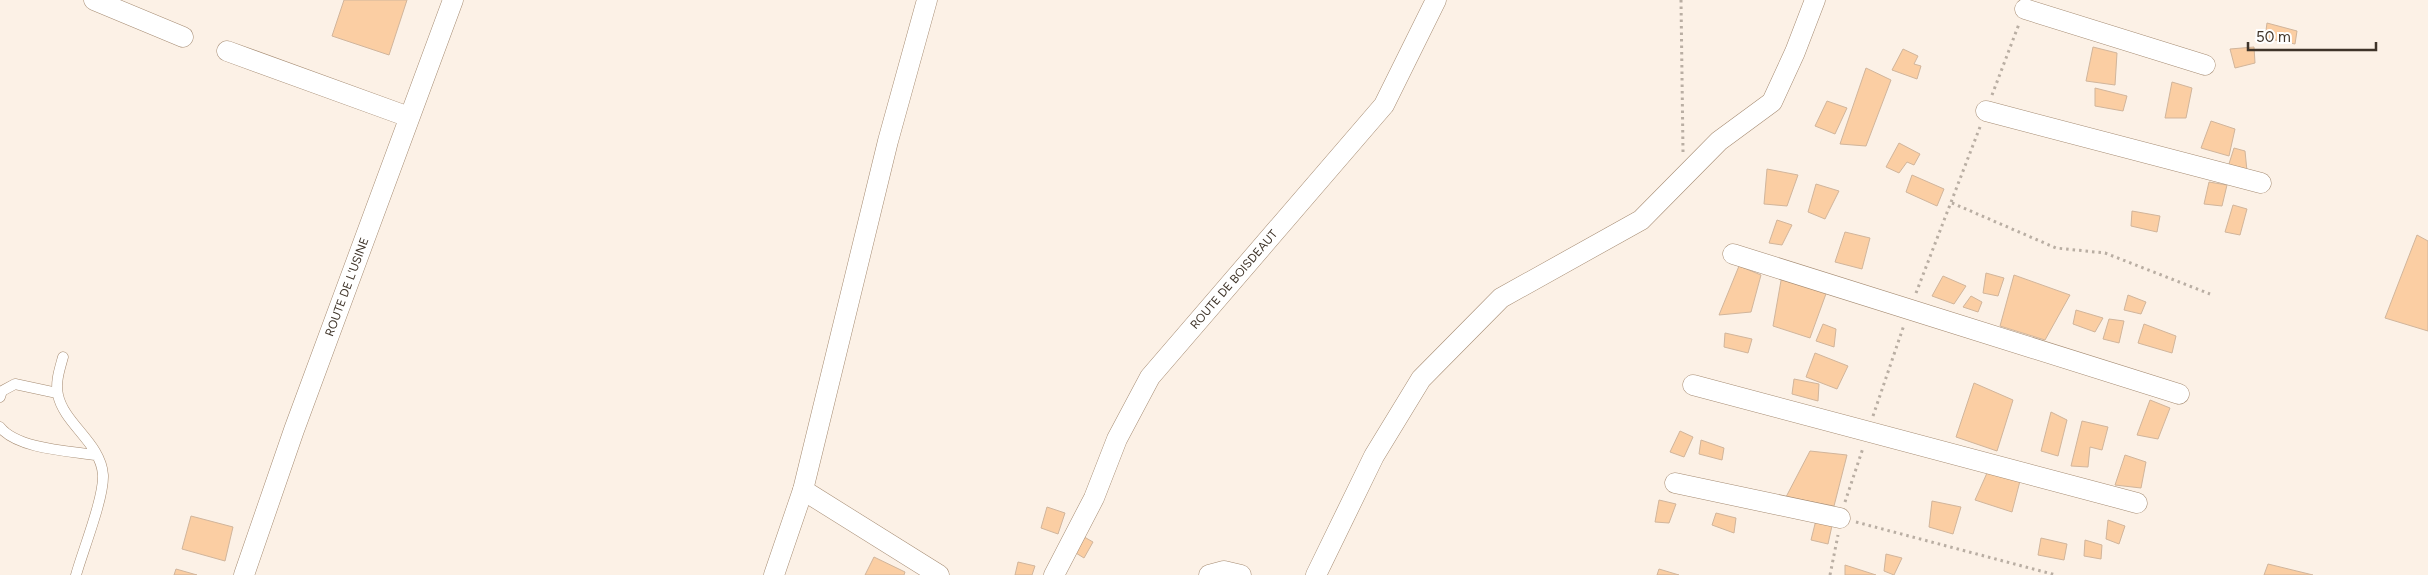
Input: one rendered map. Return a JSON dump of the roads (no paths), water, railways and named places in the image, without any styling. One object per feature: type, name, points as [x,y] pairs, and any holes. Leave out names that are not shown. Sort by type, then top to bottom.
[{"type":"street","points":[[94,0],[184,37]]},
{"type":"street","name":"ROUTE DE L'USINE","points":[[244,575],[294,430],[453,0]]},
{"type":"street","points":[[774,575],[803,490],[888,141],[927,0]]},
{"type":"street","name":"ROUTE DE BOISDEAUT","points":[[1054,575],[1094,498],[1117,439],[1150,377],[1384,105],[1436,0]]},
{"type":"street","points":[[1316,575],[1374,456],[1421,379],[1501,298],[1641,220],[1719,141],[1772,102],[1795,52],[1815,0]]},
{"type":"street","points":[[2025,9],[2205,65]]},
{"type":"street","points":[[227,51],[409,117]]},
{"type":"street","points":[[1986,111],[2261,183]]},
{"type":"street","points":[[1733,254],[2179,394]]},
{"type":"street","points":[[1693,385],[2138,503]]},
{"type":"street","points":[[1676,483],[1841,518]]},
{"type":"street","points":[[803,490],[939,575]]},
{"type":"street","points":[[1210,575],[1224,571],[1241,575]]},
{"type":"lane","points":[[63,357],[58,375],[57,393],[61,404],[96,454],[103,473],[102,489],[76,575]]},
{"type":"lane","points":[[0,397],[2,392],[15,384],[57,393]]},
{"type":"lane","points":[[0,427],[21,441],[49,448],[96,454]]}]
